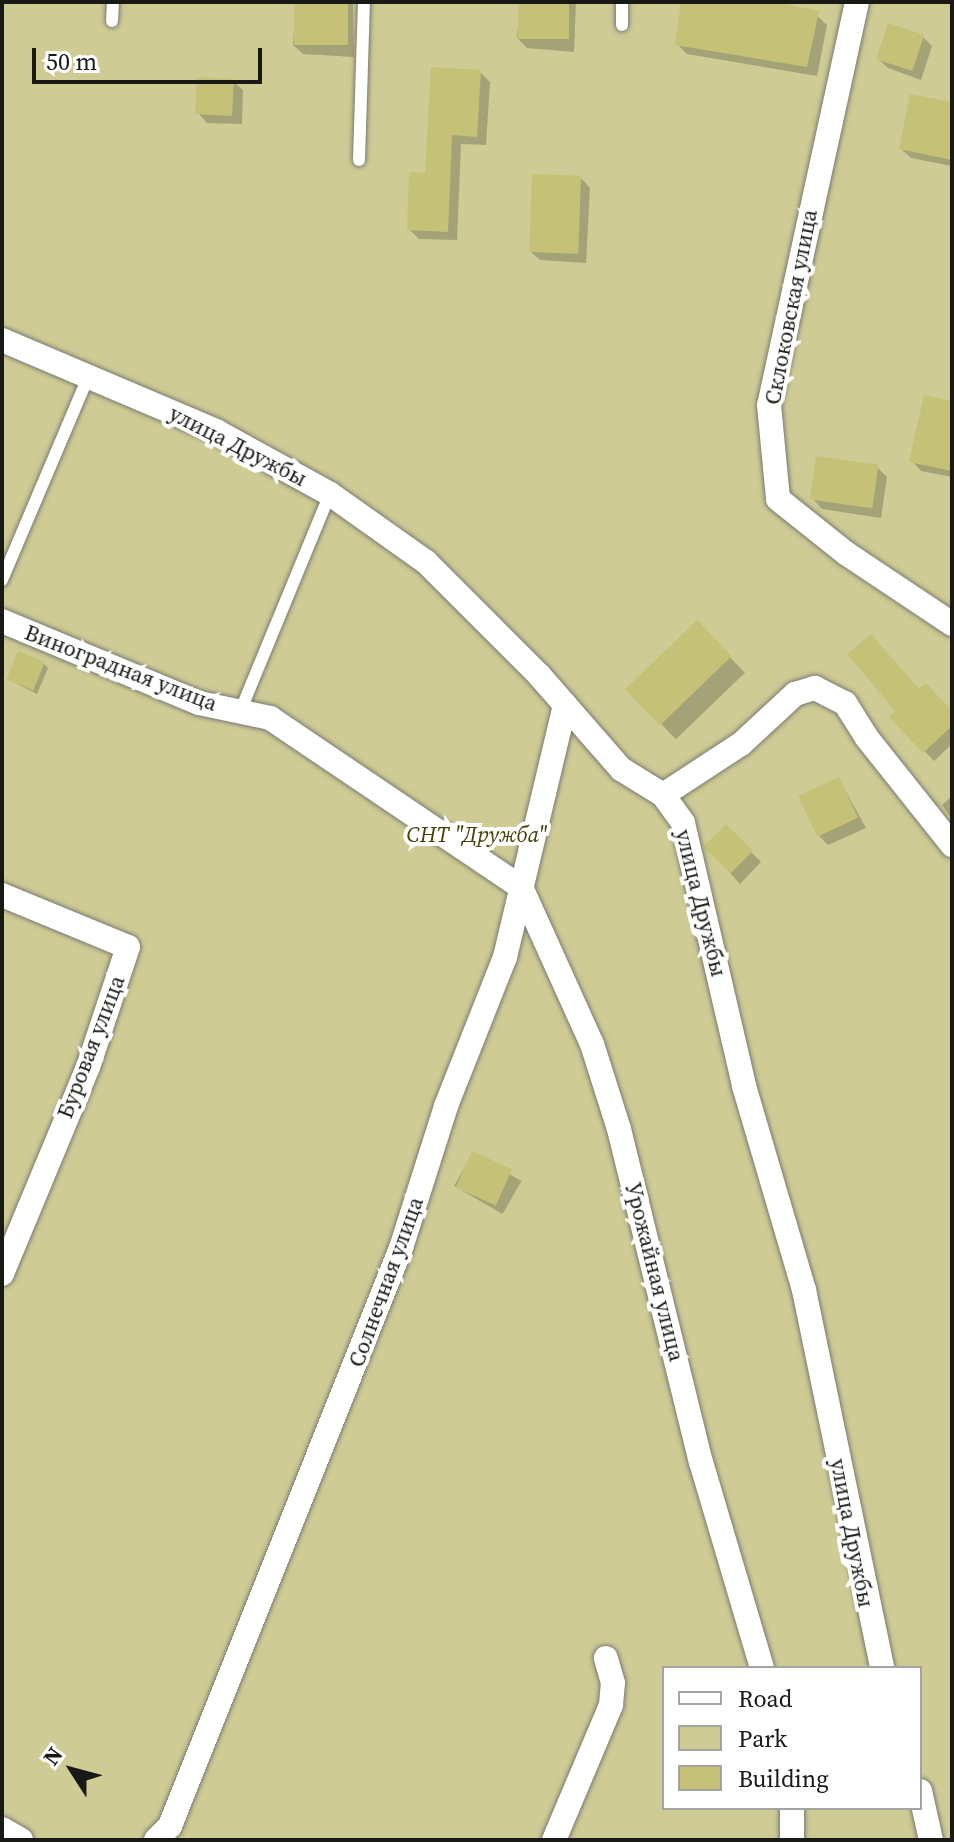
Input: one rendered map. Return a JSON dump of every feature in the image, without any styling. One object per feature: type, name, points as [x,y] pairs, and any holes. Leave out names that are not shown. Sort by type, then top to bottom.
[{"type":"street","name":"Склоковская улица","points":[[857,2],[769,405],[778,499],[847,554],[952,624]]},
{"type":"street","name":"улица Дружбы","points":[[2,340],[216,431],[330,494],[426,562],[565,705],[621,769],[663,795],[683,823],[744,1086],[804,1290],[882,1666]]},
{"type":"street","name":"Виноградная улица","points":[[2,621],[199,703],[270,718],[521,887]]},
{"type":"street","points":[[663,795],[741,744],[795,694],[815,688],[845,703],[867,738],[952,845]]},
{"type":"street","name":"Солнечная улица","points":[[156,1840],[170,1826],[358,1359],[446,1106],[505,957],[565,705]]},
{"type":"street","name":"Урожайная улица","points":[[521,887],[592,1044],[614,1115],[701,1462],[761,1666]]},
{"type":"street","name":"Буровая улица","points":[[2,895],[128,947],[88,1067],[2,1274]]},
{"type":"street","points":[[554,1840],[611,1705],[613,1683],[606,1658]]},
{"type":"street","points":[[922,1800],[931,1840]]},
{"type":"street","points":[[792,1810],[792,1840]]},
{"type":"street","points":[[2,1829],[21,1840]]},
{"type":"lane","points":[[112,21],[113,2]]},
{"type":"lane","points":[[359,160],[364,2]]},
{"type":"lane","points":[[622,2],[622,25]]},
{"type":"lane","points":[[2,580],[89,375]]},
{"type":"lane","name":"Виноградная улица","points":[[240,712],[330,494]]},
{"type":"green space","name":"СНТ \"Дружба\"","points":[[2,2],[952,2],[952,1840],[2,1840]]},
{"type":"building","points":[[294,2],[348,2],[348,45],[294,45]]},
{"type":"building","points":[[518,2],[569,2],[569,39],[518,39]]},
{"type":"building","points":[[681,2],[774,2],[819,11],[807,67],[675,45]]},
{"type":"building","points":[[888,23],[924,35],[912,71],[876,59]]},
{"type":"building","points":[[431,67],[481,70],[477,137],[452,135],[448,232],[407,230],[409,172],[425,173]]},
{"type":"building","points":[[197,77],[234,79],[232,116],[195,114]]},
{"type":"building","points":[[910,94],[952,102],[952,160],[899,149]]},
{"type":"building","points":[[532,174],[581,176],[578,254],[529,252]]},
{"type":"building","points":[[924,395],[952,401],[952,471],[909,462]]},
{"type":"building","points":[[816,456],[878,465],[872,508],[810,500]]},
{"type":"building","points":[[697,620],[732,656],[660,725],[625,689]]},
{"type":"building","points":[[871,634],[919,689],[926,683],[952,711],[952,726],[923,753],[889,717],[895,711],[847,654]]},
{"type":"building","points":[[18,651],[45,662],[33,691],[6,680]]},
{"type":"building","points":[[839,777],[858,818],[817,837],[798,796]]},
{"type":"building","points":[[726,824],[753,851],[730,873],[703,847]]},
{"type":"building","points":[[472,1151],[512,1169],[496,1205],[456,1188]]}]
